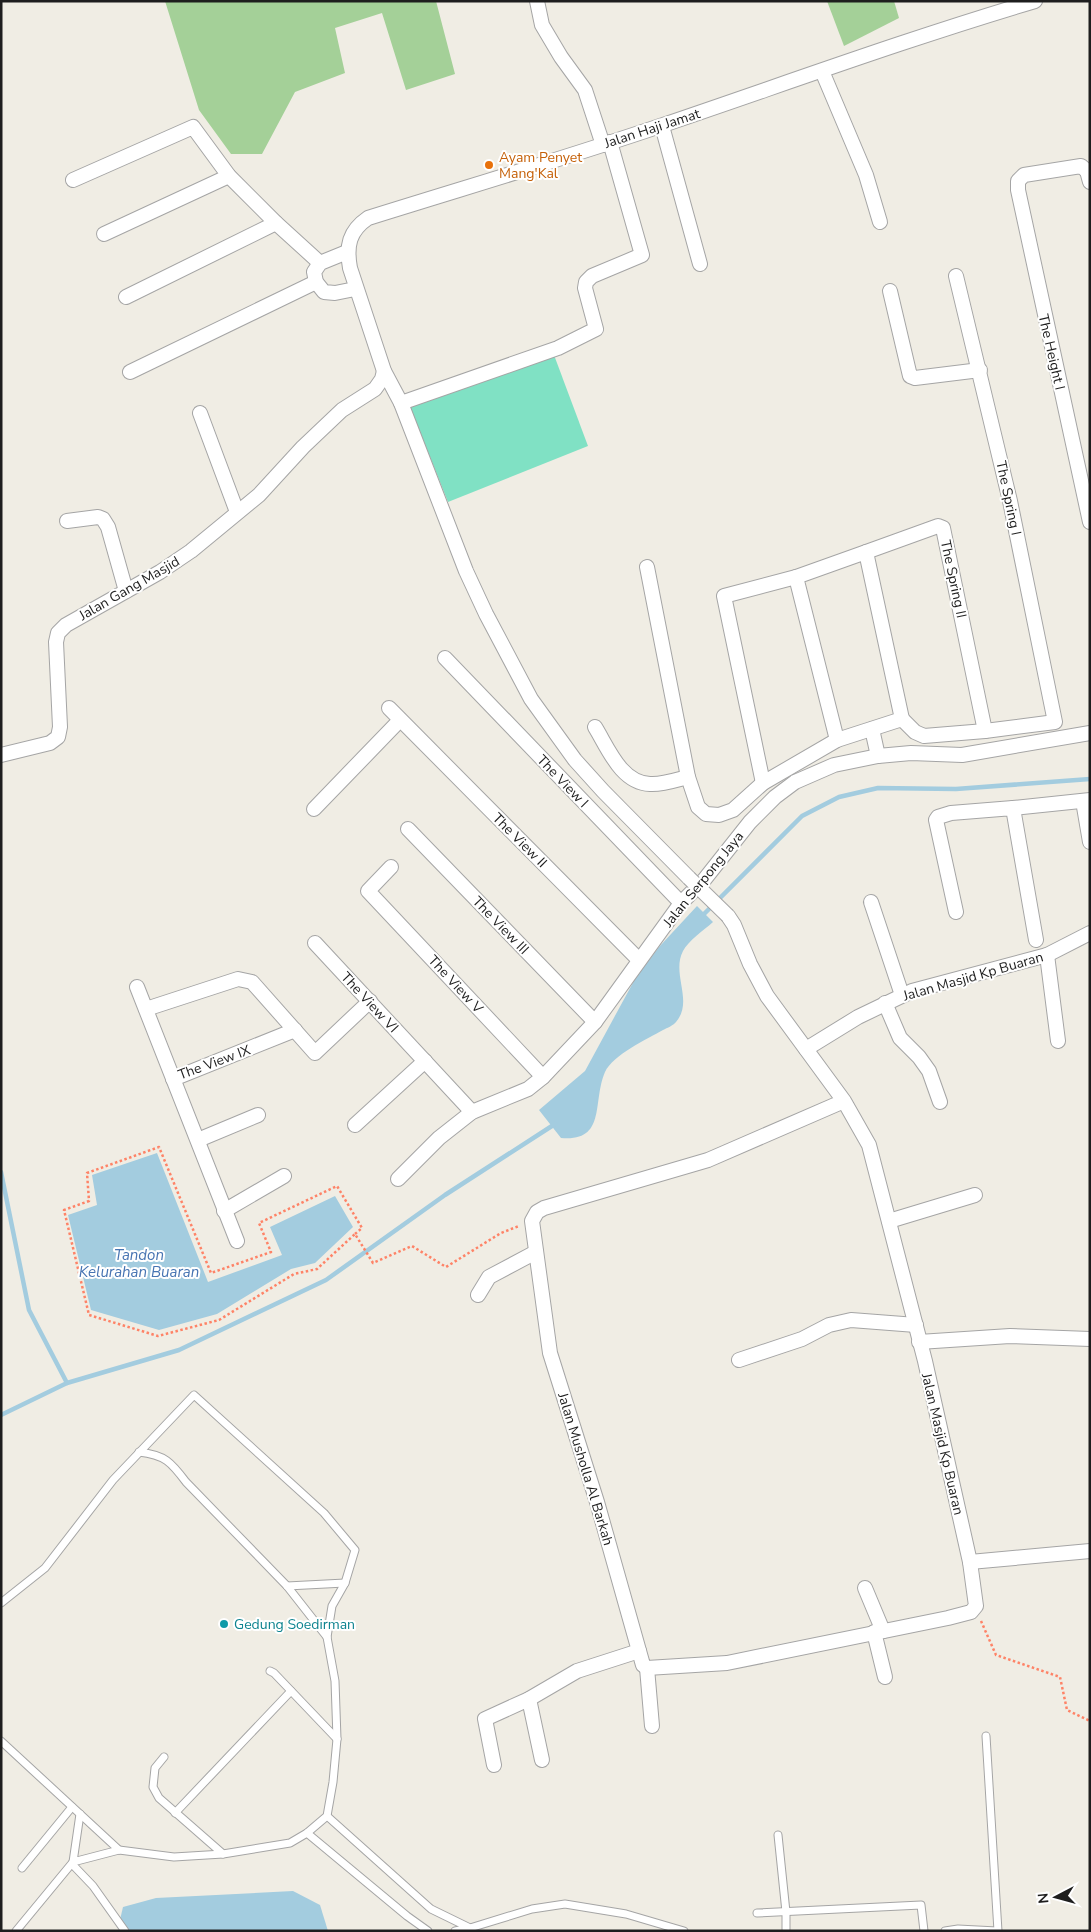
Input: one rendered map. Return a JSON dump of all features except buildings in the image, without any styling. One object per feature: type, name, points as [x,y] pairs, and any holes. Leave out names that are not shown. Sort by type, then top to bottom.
[{"type":"street","points":[[401,403],[558,348],[596,329],[585,288],[586,282],[592,276],[642,255],[642,249],[607,143],[585,90],[561,57],[542,25],[537,1]]},
{"type":"street","name":"Jalan Haji Jamat","points":[[347,252],[353,232],[368,218],[662,126],[932,32],[1035,1]]},
{"type":"street","points":[[822,71],[866,175],[880,222]]},
{"type":"street","points":[[662,126],[700,264]]},
{"type":"street","points":[[73,180],[190,127],[196,130],[229,176],[276,223],[310,251],[320,263]]},
{"type":"street","name":"The Height I","points":[[1090,182],[1087,171],[1081,166],[1024,175],[1018,181],[1019,202],[1090,522]]},
{"type":"street","points":[[104,234],[229,176]]},
{"type":"street","points":[[126,297],[276,223]]},
{"type":"street","points":[[355,288],[335,293],[324,292],[316,282],[314,272],[320,263],[347,252],[355,288],[384,371],[401,403],[466,571],[486,614],[531,699],[558,738],[592,779],[728,916],[767,996],[806,1049]]},
{"type":"street","name":"The Spring I","points":[[956,276],[1010,501],[1055,722],[985,731]]},
{"type":"street","points":[[130,372],[316,282]]},
{"type":"street","points":[[890,291],[910,376],[915,378],[980,370]]},
{"type":"street","name":"Jalan Gang Masjid","points":[[1,755],[50,743],[58,738],[60,727],[56,642],[58,633],[66,624],[177,562],[275,480],[303,447],[342,410],[375,389],[382,379],[384,371]]},
{"type":"street","points":[[200,413],[237,512]]},
{"type":"street","points":[[67,521],[103,518],[108,527],[126,591]]},
{"type":"street","name":"The Spring II","points":[[866,552],[938,526],[943,528],[985,731]]},
{"type":"street","points":[[763,783],[724,596],[796,577],[866,552],[902,719],[915,732],[924,736],[985,731]]},
{"type":"street","points":[[647,567],[688,777],[698,806],[706,814],[719,815],[733,810],[763,783],[837,740],[902,719]]},
{"type":"street","points":[[796,577],[837,740]]},
{"type":"street","name":"The View I","points":[[445,658],[681,904]]},
{"type":"street","name":"The View II","points":[[389,708],[639,960]]},
{"type":"street","points":[[314,809],[400,720]]},
{"type":"street","points":[[595,727],[620,768],[638,781],[648,784],[659,784],[688,777]]},
{"type":"street","points":[[872,729],[878,756]]},
{"type":"street","name":"Jalan Serpong Jaya","points":[[398,1179],[439,1138],[472,1112],[528,1089],[543,1077],[595,1022],[681,904],[704,880],[750,822],[775,797],[816,771],[834,765],[878,756],[911,753],[962,755],[1090,733]]},
{"type":"street","points":[[956,912],[938,817],[951,813],[1086,801],[1090,842]]},
{"type":"street","points":[[1013,808],[1036,940]]},
{"type":"street","name":"The View III","points":[[408,829],[595,1022]]},
{"type":"street","name":"The View V","points":[[391,867],[368,891],[543,1077]]},
{"type":"street","points":[[871,902],[902,995]]},
{"type":"street","name":"Jalan Masjid Kp Buaran","points":[[970,1562],[916,1325],[866,1139],[844,1101],[806,1049],[858,1017],[902,995],[1047,955],[1090,933]]},
{"type":"street","name":"The View VI","points":[[316,943],[472,1112]]},
{"type":"street","points":[[1047,955],[1058,1041]]},
{"type":"street","points":[[146,1009],[238,979],[246,979],[252,982],[312,1052],[318,1052],[370,1001]]},
{"type":"street","name":"The View IX","points":[[137,987],[173,1079],[294,1030]]},
{"type":"street","points":[[885,1003],[900,1038],[919,1057],[929,1071],[940,1102]]},
{"type":"street","points":[[355,1125],[425,1061]]},
{"type":"street","points":[[173,1079],[237,1241]]},
{"type":"street","points":[[532,1221],[537,1212],[544,1208],[708,1160],[844,1101]]},
{"type":"street","points":[[198,1140],[258,1115]]},
{"type":"street","points":[[224,1211],[284,1176]]},
{"type":"street","points":[[889,1221],[975,1194]]},
{"type":"street","name":"Jalan Musholla Al Barkah","points":[[532,1221],[550,1353],[597,1502],[643,1665],[647,1668]]},
{"type":"street","points":[[478,1295],[489,1277],[536,1252]]},
{"type":"street","points":[[739,1360],[802,1339],[829,1325],[851,1320],[916,1325]]},
{"type":"street","points":[[919,1342],[1010,1336],[1090,1339]]},
{"type":"street","points":[[652,1726],[647,1668],[727,1663],[948,1618],[976,1609],[970,1562],[1090,1551]]},
{"type":"street","points":[[865,1588],[879,1632],[884,1677]]},
{"type":"street","points":[[494,1765],[485,1719],[529,1698],[577,1671],[639,1651]]},
{"type":"street","points":[[529,1698],[542,1760]]},
{"type":"lane","points":[[1,1603],[45,1568],[113,1480],[192,1395],[197,1395],[324,1513],[354,1548],[355,1553],[345,1583],[332,1606],[327,1637],[335,1681],[337,1739],[333,1782],[327,1816],[307,1833],[290,1843],[223,1854],[174,1857],[119,1850],[73,1863]]},
{"type":"lane","points":[[139,1452],[159,1454],[173,1466],[186,1482],[287,1586],[327,1637]]},
{"type":"lane","points":[[287,1586],[345,1583]]},
{"type":"lane","points":[[270,1672],[274,1673],[337,1739]]},
{"type":"lane","points":[[175,1813],[291,1691]]},
{"type":"lane","points":[[945,1931],[998,1931],[986,1736]]},
{"type":"lane","points":[[1,1741],[119,1850]]},
{"type":"lane","points":[[164,1757],[155,1768],[153,1787],[159,1798],[223,1854]]},
{"type":"lane","points":[[22,1868],[72,1807]]},
{"type":"lane","points":[[16,1931],[73,1863],[80,1814]]},
{"type":"lane","points":[[327,1816],[430,1909],[470,1928]]},
{"type":"lane","points":[[307,1833],[407,1916],[428,1931]]},
{"type":"lane","points":[[778,1835],[786,1912],[786,1931]]},
{"type":"lane","points":[[73,1863],[93,1886],[125,1931]]},
{"type":"lane","points":[[455,1931],[532,1909],[565,1904],[626,1914],[684,1931]]},
{"type":"lane","points":[[757,1913],[922,1905],[924,1931]]},
{"type":"path","points":[[159,1147],[211,1274],[271,1252],[259,1222],[337,1186],[362,1228],[355,1234],[317,1269],[294,1274],[219,1320],[158,1336],[89,1316],[64,1210],[89,1201],[87,1173],[159,1147]]},
{"type":"path","points":[[355,1234],[373,1263],[412,1246],[446,1267],[501,1233],[532,1221]]},
{"type":"path","points":[[976,1609],[996,1655],[1060,1677],[1067,1710],[1090,1721]]},
{"type":"green space","points":[[165,1],[436,1],[455,74],[406,90],[382,13],[335,28],[345,73],[295,92],[262,154],[231,154],[199,110]]},
{"type":"green space","points":[[827,1],[894,1],[899,18],[844,46]]},
{"type":"green space","points":[[554,355],[588,446],[448,502],[410,407]]},
{"type":"water","points":[[697,906],[713,922],[692,940],[683,951],[679,969],[683,996],[681,1014],[674,1024],[631,1048],[609,1066],[601,1084],[592,1127],[585,1134],[576,1138],[561,1138],[539,1110],[585,1071],[635,979],[659,947]]},
{"type":"water","name":"Tandon Kelurahan Buaran","points":[[157,1153],[208,1282],[282,1255],[270,1227],[335,1196],[353,1227],[315,1263],[291,1269],[217,1314],[159,1330],[91,1310],[68,1215],[97,1205],[92,1175]]},
{"type":"water","points":[[293,1891],[320,1905],[328,1931],[124,1931],[119,1924],[123,1907],[156,1898]]},
{"type":"waterway","points":[[701,917],[802,816],[839,797],[878,788],[956,789],[1090,779]]},
{"type":"waterway","points":[[1,1415],[67,1383],[179,1350],[326,1280],[445,1195],[555,1124]]},
{"type":"waterway","points":[[1,1172],[29,1310],[67,1383]]},
{"type":"place","name":"Ayam Penyet Mang'Kal","points":[[489,165]]},
{"type":"place","name":"Gedung Soedirman","points":[[224,1624]]}]
